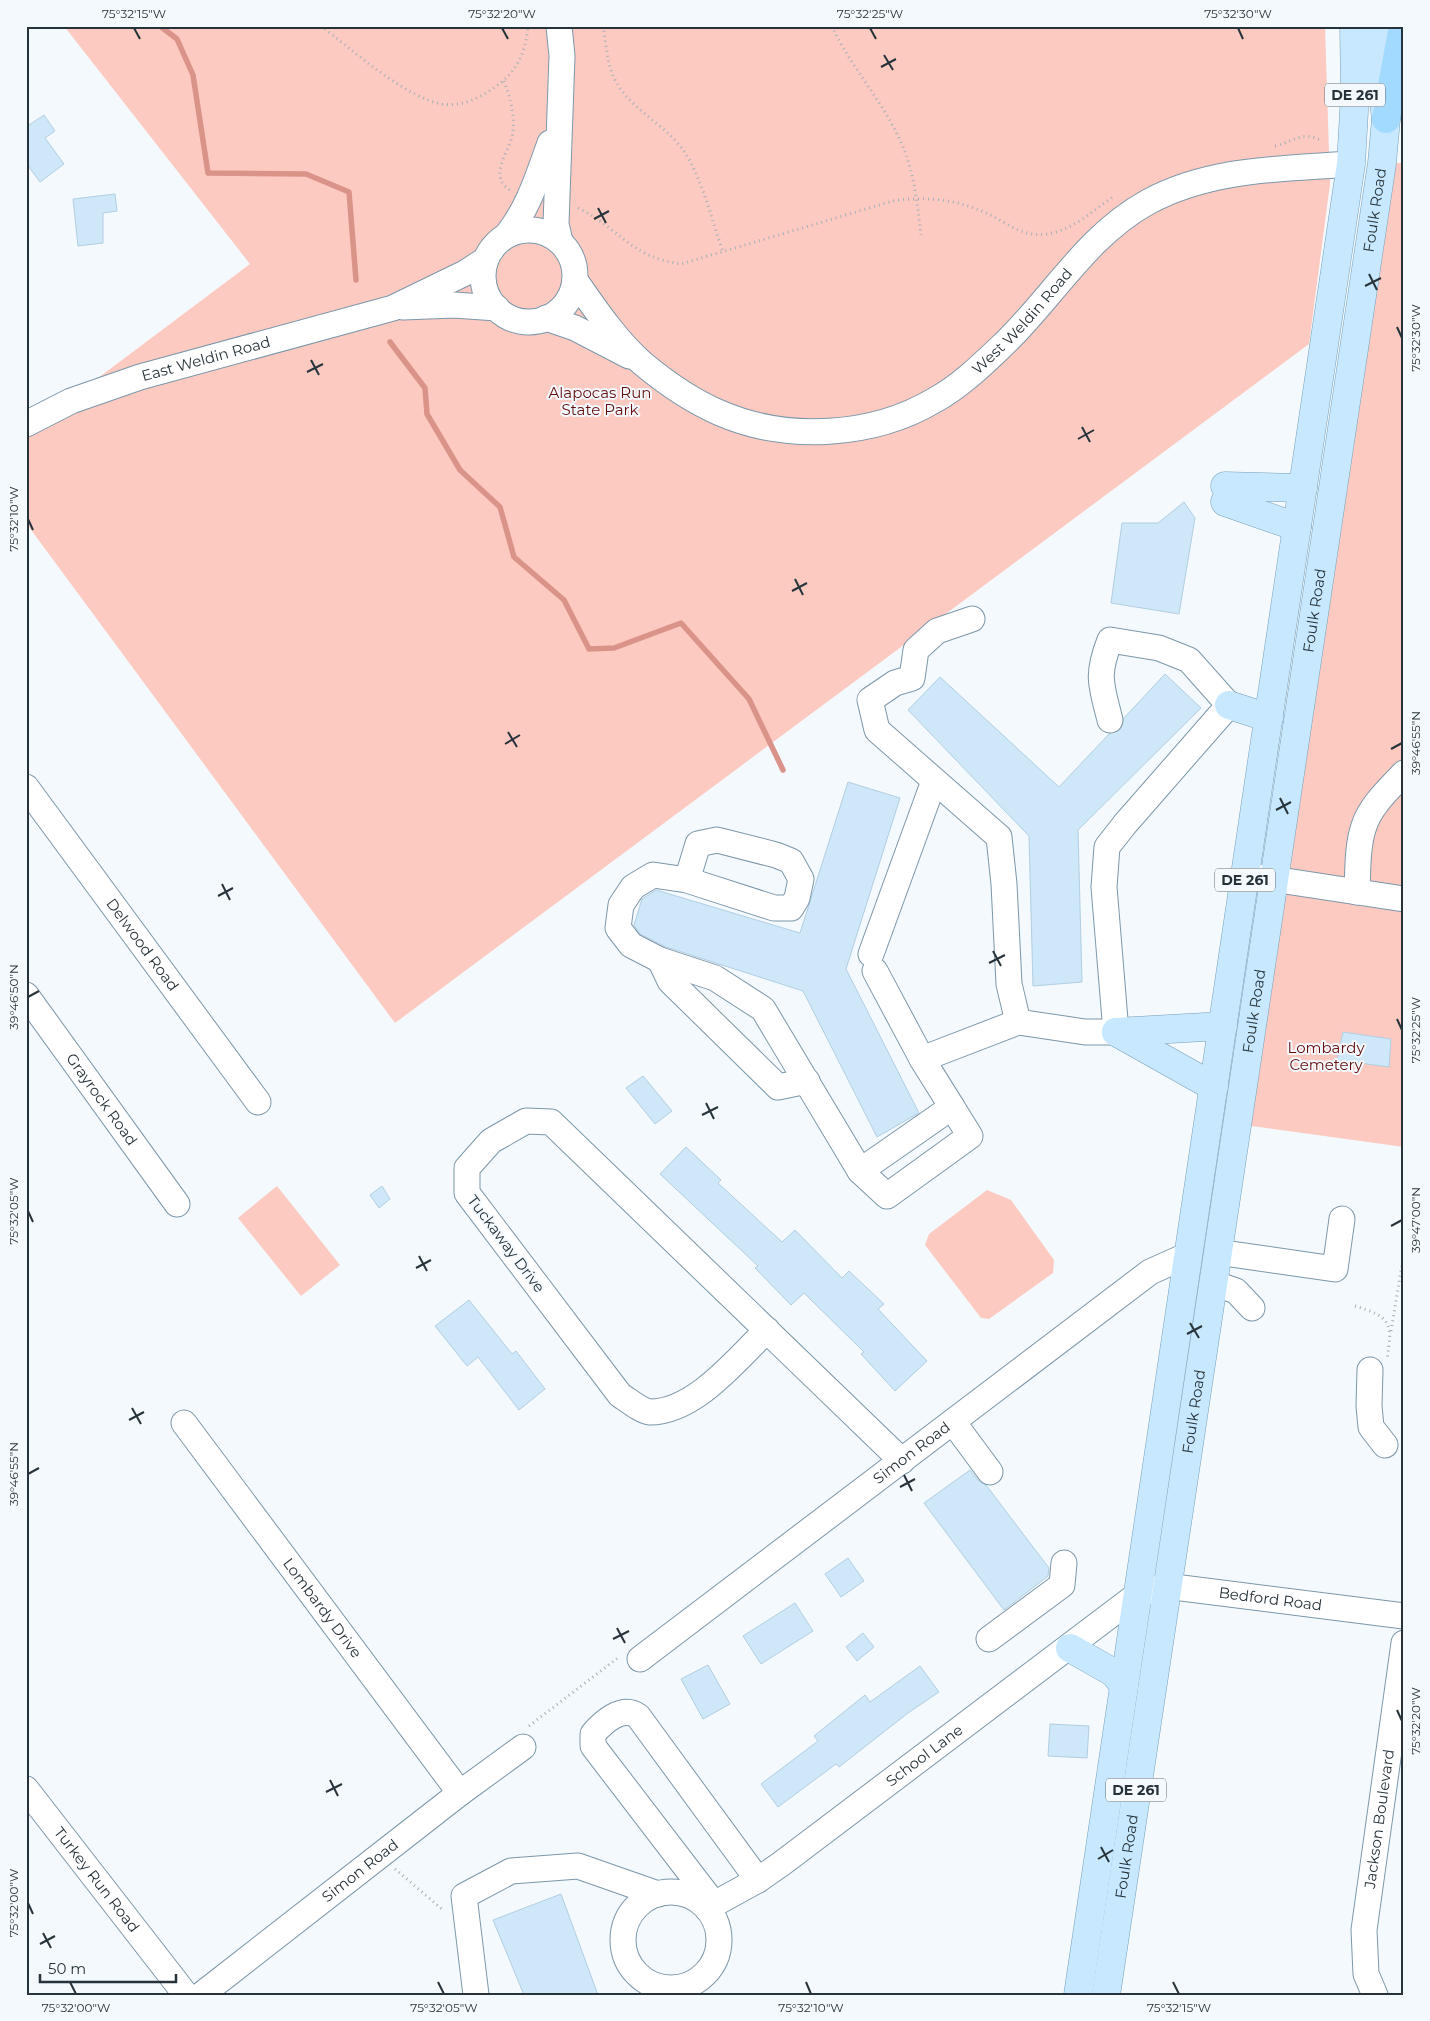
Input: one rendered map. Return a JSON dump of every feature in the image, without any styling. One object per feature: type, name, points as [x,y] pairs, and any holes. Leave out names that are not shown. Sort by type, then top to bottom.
[{"type":"highway","points":[[1386,119],[1403,26]]},
{"type":"main road","name":"Foulk Road","points":[[1078,1995],[1351,164],[1355,94],[1354,26]]},
{"type":"main road","name":"Foulk Road","points":[[1106,1995],[1274,878],[1393,163],[1380,68],[1380,26]]},
{"type":"main road","name":"West Weldin Road","points":[[1351,164],[1393,163]]},
{"type":"main road","points":[[1297,527],[1225,494],[1303,488]]},
{"type":"main road","points":[[1229,705],[1269,718]]},
{"type":"main road","points":[[1116,1032],[1222,1026]]},
{"type":"main road","points":[[1116,1032],[1214,1087]]},
{"type":"main road","points":[[1070,1648],[1114,1673],[1124,1686]]},
{"type":"street","points":[[559,26],[562,56],[556,224],[560,241],[573,261],[575,280],[568,300],[560,309],[546,318],[521,321],[509,317],[497,308],[488,297],[484,284],[486,260],[495,244],[507,235],[524,213],[559,116]]},
{"type":"street","name":"West Weldin Road","points":[[575,280],[616,335],[640,361],[680,392],[720,414],[741,420],[793,431],[835,430],[876,423],[902,416],[935,400],[963,381],[1008,340],[1096,240],[1121,219],[1147,203],[1186,185],[1228,174],[1351,164]]},
{"type":"street","points":[[507,235],[522,230],[535,230],[546,233],[560,241]]},
{"type":"street","name":"East Weldin Road","points":[[26,424],[71,401],[140,377],[393,308],[465,273],[486,260]]},
{"type":"street","name":"East Weldin Road","points":[[393,308],[454,305],[497,308]]},
{"type":"street","name":"West Weldin Road","points":[[546,318],[575,328],[640,361]]},
{"type":"street","points":[[972,619],[936,631],[916,650],[912,678],[895,683],[870,700],[877,730],[999,837],[1004,884],[1009,984],[1018,1022]]},
{"type":"street","points":[[922,1059],[1018,1022],[1085,1032],[1116,1032],[1104,887],[1107,847],[1124,824],[1229,705],[1189,660],[1159,648],[1110,640],[1101,664],[1101,684],[1110,720]]},
{"type":"street","points":[[1357,892],[1359,858],[1364,826],[1377,802],[1404,773]]},
{"type":"street","points":[[687,880],[653,875],[633,887],[621,905],[618,928],[631,945],[660,960],[715,978],[763,1008],[860,1172],[887,1196],[970,1136],[922,1059],[873,962],[934,781]]},
{"type":"street","name":"Delwood Road","points":[[26,787],[258,1102]]},
{"type":"street","points":[[1246,875],[1404,900]]},
{"type":"street","points":[[660,960],[670,981],[778,1086],[807,1081]]},
{"type":"street","name":"Grayrock Road","points":[[26,994],[177,1204]]},
{"type":"street","points":[[860,1172],[952,1106]]},
{"type":"street","name":"Tuckaway Drive","points":[[767,1330],[700,1394],[674,1408],[648,1412],[620,1395],[467,1193],[467,1168],[491,1141],[526,1121],[551,1122],[767,1330],[902,1461]]},
{"type":"street","points":[[1217,1252],[1335,1269],[1342,1219]]},
{"type":"street","name":"Simon Road","points":[[631,1657],[902,1461],[1150,1272],[1188,1255]]},
{"type":"street","points":[[1212,1283],[1236,1291],[1252,1308]]},
{"type":"street","points":[[1370,1370],[1368,1406],[1371,1427],[1385,1445]]},
{"type":"street","points":[[953,1422],[990,1472]]},
{"type":"street","name":"Lombardy Drive","points":[[184,1423],[460,1793]]},
{"type":"street","points":[[989,1639],[1062,1585],[1064,1563]]},
{"type":"street","name":"Bedford Road","points":[[1137,1595],[1166,1586],[1404,1616]]},
{"type":"street","name":"School Lane","points":[[711,1906],[758,1880],[1070,1648],[1137,1595]]},
{"type":"street","name":"Jackson Boulevard","points":[[1375,1995],[1366,1974],[1364,1930],[1404,1643]]},
{"type":"street","points":[[711,1906],[695,1898],[675,1892],[658,1894],[639,1904],[627,1921],[623,1936],[624,1952],[630,1966],[640,1978],[654,1986],[671,1989],[688,1986],[707,1972],[717,1957],[720,1941],[711,1906],[592,1746],[593,1734],[602,1724],[619,1714],[633,1713],[648,1729],[758,1880]]},
{"type":"street","name":"Simon Road","points":[[201,1995],[460,1793],[523,1747]]},
{"type":"street","name":"Turkey Run Road","points":[[26,1789],[186,1995]]},
{"type":"street","points":[[476,1995],[464,1896],[511,1871],[578,1866],[658,1894]]},
{"type":"path","points":[[321,26],[396,82],[442,104],[469,102],[481,98],[504,81],[522,56],[528,26]]},
{"type":"path","points":[[602,26],[614,77],[623,93],[672,137],[687,155],[698,178],[723,252]]},
{"type":"path","points":[[832,26],[845,52],[899,137],[912,172],[921,235]]},
{"type":"path","points":[[504,81],[513,114],[514,130],[511,145],[499,168],[500,180],[506,188],[517,194],[531,197]]},
{"type":"path","points":[[1269,147],[1303,135],[1314,136],[1322,140]]},
{"type":"path","points":[[556,202],[578,208],[594,216],[620,239],[644,254],[662,261],[681,264],[893,201],[916,197],[945,200],[968,206],[1033,235],[1047,234],[1075,225],[1118,194]]},
{"type":"path","points":[[1391,1333],[1404,1253]]},
{"type":"path","points":[[523,1747],[517,1736],[631,1657]]},
{"type":"path","points":[[380,1855],[446,1913],[466,1909]]},
{"type":"green space","name":"Alapocas Run State Park","points":[[64,26],[1325,26],[1330,184],[1309,344],[395,1023],[26,523],[26,432],[250,264]]},
{"type":"green space","name":"Lombardy Cemetery","points":[[1382,163],[1404,163],[1404,1147],[1237,1124]]},
{"type":"green space","points":[[277,1186],[340,1265],[301,1296],[238,1218]]},
{"type":"green space","points":[[987,1190],[1011,1200],[1054,1260],[1053,1273],[989,1319],[981,1318],[925,1245],[929,1234]]},
{"type":"building","points":[[44,115],[55,131],[45,138],[64,164],[40,182],[26,163],[26,127]]},
{"type":"building","points":[[115,194],[117,211],[103,213],[103,243],[78,246],[73,199]]},
{"type":"building","points":[[1184,502],[1195,518],[1179,614],[1111,603],[1122,523],[1158,523]]},
{"type":"building","points":[[1165,674],[1201,708],[1078,830],[1082,982],[1033,986],[1029,836],[908,710],[940,677],[1059,787],[1109,734],[1120,730],[1124,718]]},
{"type":"building","points":[[848,782],[900,798],[846,969],[919,1113],[877,1137],[803,991],[666,947],[640,934],[634,925],[642,899],[656,890],[800,933]]},
{"type":"building","points":[[1343,1032],[1391,1039],[1389,1067],[1337,1060]]},
{"type":"building","points":[[643,1076],[672,1111],[655,1124],[626,1088]]},
{"type":"building","points":[[686,1147],[721,1180],[718,1183],[782,1242],[795,1230],[842,1278],[849,1271],[884,1304],[878,1309],[927,1361],[895,1391],[861,1354],[864,1352],[804,1293],[791,1305],[755,1268],[758,1266],[660,1174]]},
{"type":"building","points":[[382,1186],[390,1199],[379,1208],[370,1195]]},
{"type":"building","points":[[469,1300],[512,1354],[516,1351],[545,1389],[519,1410],[478,1357],[467,1366],[435,1326]]},
{"type":"building","points":[[970,1470],[979,1481],[986,1485],[1049,1568],[1048,1576],[1004,1610],[924,1503]]},
{"type":"building","points":[[848,1558],[864,1581],[841,1597],[825,1574]]},
{"type":"building","points":[[795,1603],[813,1631],[761,1664],[743,1636]]},
{"type":"building","points":[[863,1633],[874,1647],[857,1661],[846,1647]]},
{"type":"building","points":[[708,1665],[730,1704],[703,1719],[681,1679]]},
{"type":"building","points":[[920,1666],[939,1692],[908,1713],[839,1767],[836,1764],[778,1807],[761,1784],[818,1741],[814,1736],[865,1695],[870,1702]]},
{"type":"building","points":[[1050,1724],[1089,1726],[1087,1758],[1048,1756]]},
{"type":"building","points":[[561,1894],[598,1995],[524,1995],[493,1920]]},
{"type":"waterway","points":[[160,26],[177,39],[193,75],[208,173],[306,174],[349,192],[356,280]]},
{"type":"waterway","points":[[390,342],[425,388],[427,414],[460,470],[500,507],[514,557],[564,600],[589,649],[614,648],[681,623],[749,699],[783,770]]}]
